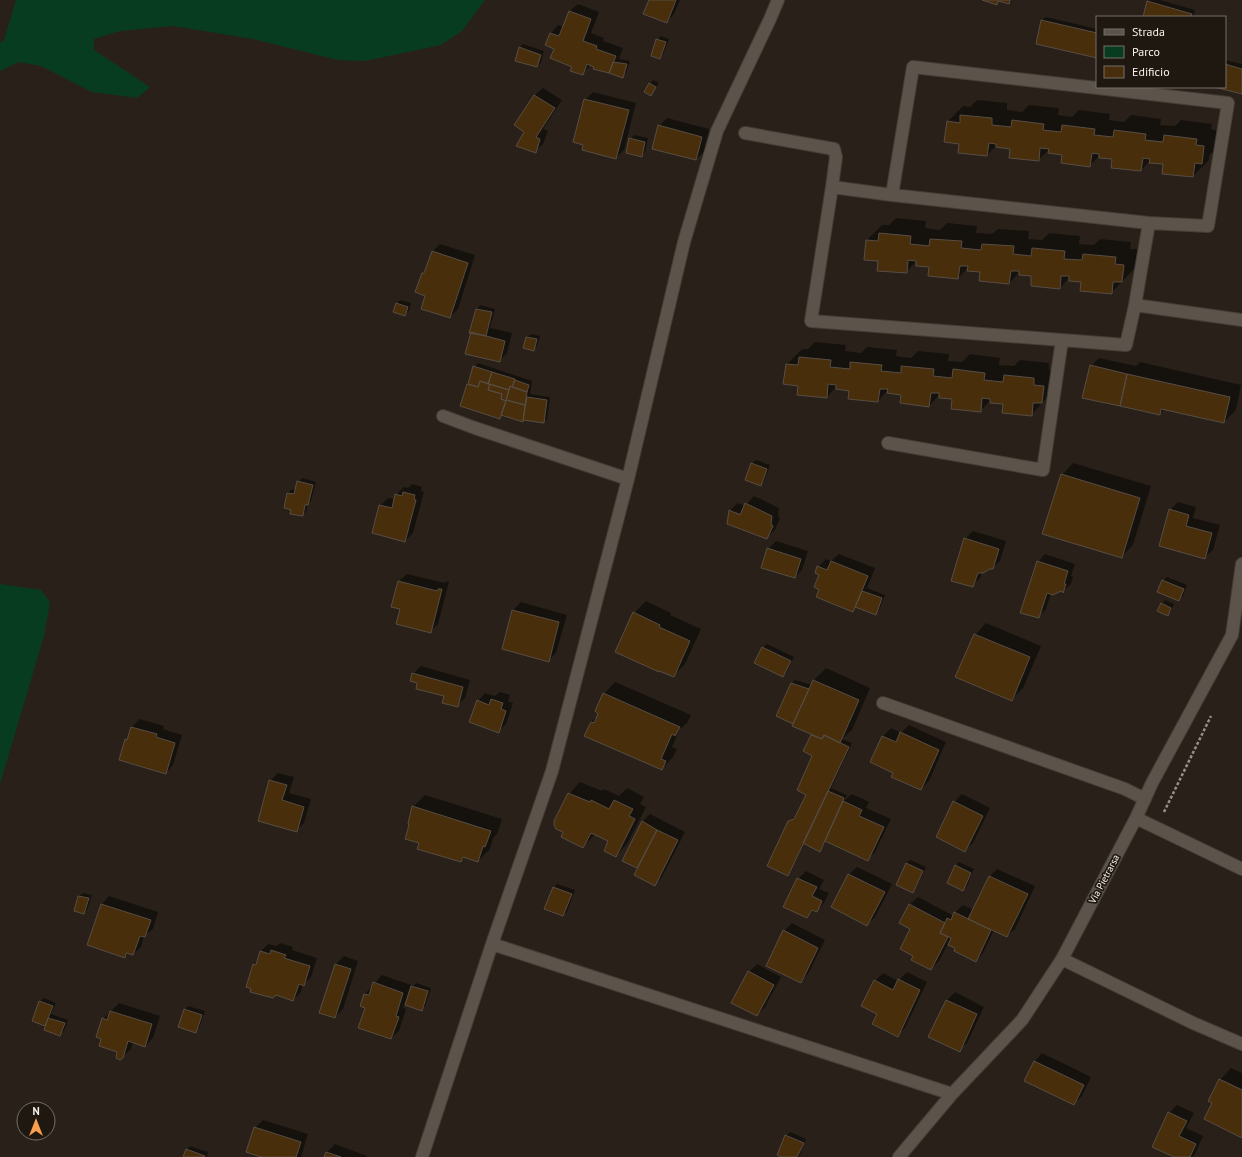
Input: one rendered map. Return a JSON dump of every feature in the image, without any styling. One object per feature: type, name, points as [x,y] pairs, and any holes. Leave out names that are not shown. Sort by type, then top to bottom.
[{"type":"street","points":[[422,1157],[492,944],[552,771],[628,479],[684,242],[717,131],[778,0]]},
{"type":"street","points":[[832,187],[892,195],[1149,223],[1208,226],[1228,103],[913,68],[892,195]]},
{"type":"street","points":[[745,134],[834,149],[836,156],[832,187],[811,321],[1126,345],[1135,305],[1149,223]]},
{"type":"street","points":[[1135,305],[1242,320]]},
{"type":"street","points":[[888,443],[1043,470],[1062,340]]},
{"type":"street","points":[[444,416],[628,479]]},
{"type":"street","name":"Via Pietrarsa","points":[[899,1157],[952,1094],[1022,1020],[1062,959],[1145,799],[1237,636],[1242,564]]},
{"type":"street","points":[[883,704],[1124,789],[1145,799]]},
{"type":"street","points":[[1136,818],[1242,869]]},
{"type":"street","points":[[492,944],[952,1094]]},
{"type":"street","points":[[1062,959],[1193,1023],[1242,1044]]},
{"type":"green space","points":[[16,0],[485,0],[462,31],[441,45],[365,61],[338,60],[253,39],[173,26],[120,31],[94,39],[94,50],[150,87],[137,98],[92,92],[41,66],[19,62],[0,71],[0,43],[4,40]]},
{"type":"green space","points":[[0,584],[41,590],[50,602],[44,636],[0,784]]},
{"type":"building","points":[[649,0],[676,0],[667,23],[643,14]]},
{"type":"building","points":[[982,0],[1010,0],[1009,4],[998,1],[997,5]]},
{"type":"building","points":[[1147,1],[1192,14],[1191,16],[1143,16]]},
{"type":"building","points":[[569,11],[591,19],[583,41],[597,46],[596,49],[616,56],[609,73],[593,69],[594,67],[587,64],[583,75],[570,71],[572,67],[550,58],[554,49],[545,45],[550,33],[559,36]]},
{"type":"building","points":[[1041,20],[1096,33],[1096,58],[1036,44]]},
{"type":"building","points":[[656,39],[666,42],[660,59],[651,56]]},
{"type":"building","points":[[519,47],[541,55],[537,67],[515,61]]},
{"type":"building","points":[[613,62],[627,64],[623,78],[609,73]]},
{"type":"building","points":[[1226,64],[1242,69],[1242,94],[1218,88],[1226,88]]},
{"type":"building","points":[[649,83],[656,87],[651,96],[644,92]]},
{"type":"building","points":[[534,95],[555,108],[536,137],[540,139],[536,153],[516,146],[524,132],[514,125]]},
{"type":"building","points":[[584,99],[629,110],[616,159],[582,150],[583,145],[573,142]]},
{"type":"building","points":[[960,115],[992,118],[992,125],[1011,127],[1012,120],[1044,124],[1043,130],[1061,132],[1062,125],[1095,129],[1094,135],[1113,137],[1114,130],[1146,134],[1145,140],[1163,142],[1164,135],[1197,139],[1196,145],[1204,146],[1202,164],[1195,163],[1193,177],[1162,174],[1163,164],[1149,163],[1150,159],[1143,158],[1141,171],[1111,168],[1112,159],[1099,158],[1099,154],[1092,153],[1090,167],[1061,163],[1062,155],[1048,153],[1049,149],[1040,148],[1039,161],[1009,158],[1010,149],[996,147],[996,144],[989,143],[987,156],[958,153],[959,144],[944,142],[947,121],[960,123]]},
{"type":"building","points":[[658,125],[702,137],[696,160],[652,149]]},
{"type":"building","points":[[629,138],[645,142],[642,157],[626,153]]},
{"type":"building","points":[[879,233],[911,236],[910,244],[929,246],[930,239],[962,241],[961,248],[981,250],[982,244],[1014,246],[1013,254],[1031,256],[1032,248],[1065,251],[1064,259],[1082,260],[1083,254],[1116,257],[1115,264],[1124,265],[1122,282],[1113,282],[1112,294],[1080,291],[1081,282],[1069,281],[1069,276],[1061,276],[1060,289],[1031,286],[1031,276],[1019,275],[1019,271],[1011,271],[1009,284],[979,281],[980,272],[967,271],[968,266],[960,266],[958,279],[928,276],[929,267],[916,266],[916,261],[908,260],[907,273],[877,271],[878,261],[864,260],[866,240],[878,241]]},
{"type":"building","points":[[432,251],[468,263],[450,318],[421,309],[425,296],[415,292]]},
{"type":"building","points":[[396,303],[408,307],[405,316],[393,312]]},
{"type":"building","points":[[476,309],[492,312],[486,336],[469,333]]},
{"type":"building","points":[[471,332],[505,341],[500,362],[465,354]]},
{"type":"building","points":[[526,337],[537,339],[534,351],[523,348]]},
{"type":"building","points":[[799,357],[831,360],[830,367],[850,369],[850,362],[882,365],[881,371],[901,373],[901,366],[934,369],[933,376],[952,378],[953,369],[985,373],[984,380],[1003,382],[1004,375],[1034,378],[1034,385],[1044,386],[1042,403],[1033,403],[1032,416],[1002,413],[1003,404],[990,403],[990,399],[982,398],[981,412],[951,409],[952,399],[939,398],[939,393],[931,393],[929,407],[900,403],[901,395],[887,393],[888,389],[880,389],[878,402],[848,399],[849,391],[836,389],[836,385],[828,384],[827,398],[797,395],[798,386],[783,384],[786,364],[798,365]]},
{"type":"building","points":[[1090,365],[1127,374],[1120,406],[1082,398]]},
{"type":"building","points":[[473,366],[492,372],[488,384],[480,381],[478,387],[468,384]]},
{"type":"building","points":[[492,372],[515,379],[512,387],[510,386],[509,390],[488,384]]},
{"type":"building","points":[[1127,374],[1230,397],[1224,423],[1161,409],[1160,415],[1120,406]]},
{"type":"building","points":[[515,380],[529,385],[527,392],[512,387]]},
{"type":"building","points":[[480,381],[490,384],[488,390],[502,394],[501,399],[506,401],[500,419],[460,406],[467,384],[478,387]]},
{"type":"building","points":[[490,384],[509,390],[506,401],[501,399],[502,394],[488,390]]},
{"type":"building","points":[[510,386],[527,392],[525,405],[506,400]]},
{"type":"building","points":[[527,397],[547,400],[544,423],[523,420]]},
{"type":"building","points":[[506,400],[525,405],[523,422],[501,415]]},
{"type":"building","points":[[751,463],[767,469],[761,486],[745,480]]},
{"type":"building","points":[[1061,474],[1140,498],[1122,558],[1042,534]]},
{"type":"building","points":[[297,481],[313,485],[308,505],[305,505],[303,516],[290,514],[291,510],[284,508],[287,493],[294,494]]},
{"type":"building","points":[[403,492],[415,495],[414,499],[416,500],[405,542],[372,533],[379,505],[392,508],[395,494],[402,496]]},
{"type":"building","points":[[745,503],[772,516],[771,524],[773,526],[767,539],[727,524],[729,510],[740,515]]},
{"type":"building","points":[[1169,509],[1189,515],[1186,526],[1212,533],[1205,559],[1159,546]]},
{"type":"building","points":[[964,538],[999,549],[993,569],[983,573],[978,573],[973,587],[951,581]]},
{"type":"building","points":[[767,548],[801,559],[795,578],[761,568]]},
{"type":"building","points":[[831,561],[868,576],[853,612],[816,597],[819,590],[814,587],[819,575],[815,573],[817,566],[827,570]]},
{"type":"building","points":[[1037,561],[1068,571],[1063,593],[1061,591],[1053,595],[1047,593],[1039,618],[1020,613]]},
{"type":"building","points":[[1162,580],[1184,589],[1179,601],[1157,592]]},
{"type":"building","points":[[398,581],[437,591],[438,589],[442,589],[431,633],[396,624],[400,609],[391,607]]},
{"type":"building","points":[[862,591],[882,598],[876,615],[855,607]]},
{"type":"building","points":[[1161,603],[1171,608],[1168,616],[1157,611]]},
{"type":"building","points":[[512,610],[559,622],[549,662],[502,649]]},
{"type":"building","points":[[633,612],[660,625],[659,627],[690,641],[674,677],[659,672],[615,652]]},
{"type":"building","points":[[974,634],[1030,657],[1012,701],[955,677]]},
{"type":"building","points":[[762,647],[791,661],[783,677],[754,663]]},
{"type":"building","points":[[412,673],[463,687],[458,707],[442,703],[444,696],[416,689],[417,683],[410,681]]},
{"type":"building","points":[[813,680],[859,700],[840,743],[824,735],[822,739],[792,726]]},
{"type":"building","points":[[791,683],[809,689],[793,724],[776,716]]},
{"type":"building","points":[[603,693],[680,727],[675,736],[672,734],[661,759],[666,761],[662,770],[584,736],[591,722],[594,723],[598,714],[595,711]]},
{"type":"building","points":[[491,699],[503,703],[501,709],[506,711],[499,733],[469,722],[477,700],[489,705]]},
{"type":"building","points":[[131,727],[157,734],[156,737],[175,743],[166,774],[119,760],[125,739],[127,740]]},
{"type":"building","points":[[900,732],[939,750],[921,790],[891,777],[893,773],[870,762],[882,736],[896,742]]},
{"type":"building","points":[[811,735],[822,739],[824,735],[849,747],[788,876],[767,866],[788,821],[794,819],[806,795],[797,790],[812,756],[803,751]]},
{"type":"building","points":[[269,780],[287,785],[282,800],[304,807],[297,832],[258,821]]},
{"type":"building","points":[[828,791],[844,798],[820,852],[803,843]]},
{"type":"building","points":[[568,793],[590,802],[591,800],[609,809],[614,800],[633,809],[629,816],[635,819],[616,857],[604,851],[608,841],[591,833],[583,848],[561,837],[563,832],[556,829],[554,821]]},
{"type":"building","points":[[843,801],[862,810],[859,816],[884,827],[868,861],[825,841]]},
{"type":"building","points":[[953,801],[983,816],[965,852],[936,837]]},
{"type":"building","points":[[412,806],[491,831],[485,847],[483,846],[478,862],[463,857],[461,862],[417,849],[419,843],[405,839]]},
{"type":"building","points":[[642,821],[657,830],[637,868],[622,861]]},
{"type":"building","points":[[657,830],[678,840],[655,886],[634,875]]},
{"type":"building","points":[[906,863],[923,871],[913,893],[896,885]]},
{"type":"building","points":[[955,865],[971,873],[963,891],[947,883]]},
{"type":"building","points":[[848,874],[885,892],[867,926],[831,907]]},
{"type":"building","points":[[989,876],[1028,894],[1007,937],[968,919]]},
{"type":"building","points":[[797,878],[817,887],[812,896],[822,901],[817,912],[812,910],[807,918],[783,907]]},
{"type":"building","points":[[553,887],[572,894],[563,916],[544,909]]},
{"type":"building","points":[[78,896],[89,898],[84,914],[74,911]]},
{"type":"building","points":[[101,904],[151,920],[145,937],[140,936],[133,955],[126,953],[125,958],[87,945]]},
{"type":"building","points":[[909,904],[945,923],[940,933],[948,937],[931,970],[911,960],[913,956],[900,949],[910,929],[899,923]]},
{"type":"building","points":[[954,912],[991,930],[976,962],[954,951],[955,948],[948,945],[951,938],[940,933],[947,918],[951,920]]},
{"type":"building","points":[[783,930],[818,948],[801,983],[766,966]]},
{"type":"building","points":[[271,950],[286,955],[284,958],[310,966],[304,986],[299,984],[293,1001],[276,995],[273,998],[250,992],[251,989],[246,987],[253,964],[256,965],[260,951],[270,954]]},
{"type":"building","points":[[335,964],[351,969],[335,1018],[319,1013]]},
{"type":"building","points":[[748,971],[774,985],[757,1016],[731,1003]]},
{"type":"building","points":[[898,979],[920,990],[898,1037],[872,1024],[877,1014],[861,1006],[874,980],[893,990]]},
{"type":"building","points":[[373,982],[403,993],[396,1016],[399,1017],[391,1039],[358,1028],[365,1008],[360,1006],[364,994],[369,995]]},
{"type":"building","points":[[411,986],[428,991],[422,1011],[405,1005]]},
{"type":"building","points":[[946,1000],[977,1014],[960,1052],[928,1037]]},
{"type":"building","points":[[39,1001],[53,1006],[45,1026],[32,1021]]},
{"type":"building","points":[[184,1009],[202,1015],[196,1033],[178,1027]]},
{"type":"building","points":[[110,1011],[152,1024],[145,1047],[128,1041],[123,1058],[120,1060],[116,1058],[117,1052],[99,1046],[101,1039],[96,1037],[102,1018],[107,1020]]},
{"type":"building","points":[[48,1018],[65,1023],[60,1036],[44,1030]]},
{"type":"building","points":[[1034,1061],[1084,1085],[1074,1105],[1024,1081]]},
{"type":"building","points":[[1219,1079],[1242,1090],[1242,1138],[1204,1119],[1212,1103],[1208,1101]]},
{"type":"building","points":[[1168,1112],[1187,1121],[1179,1136],[1196,1144],[1190,1157],[1174,1157],[1152,1147]]},
{"type":"building","points":[[254,1127],[301,1142],[296,1157],[261,1157],[246,1152]]},
{"type":"building","points":[[785,1135],[804,1143],[797,1157],[781,1157],[777,1155]]},
{"type":"building","points":[[186,1149],[205,1156],[205,1157],[183,1157]]},
{"type":"building","points":[[326,1152],[341,1157],[324,1157]]}]
